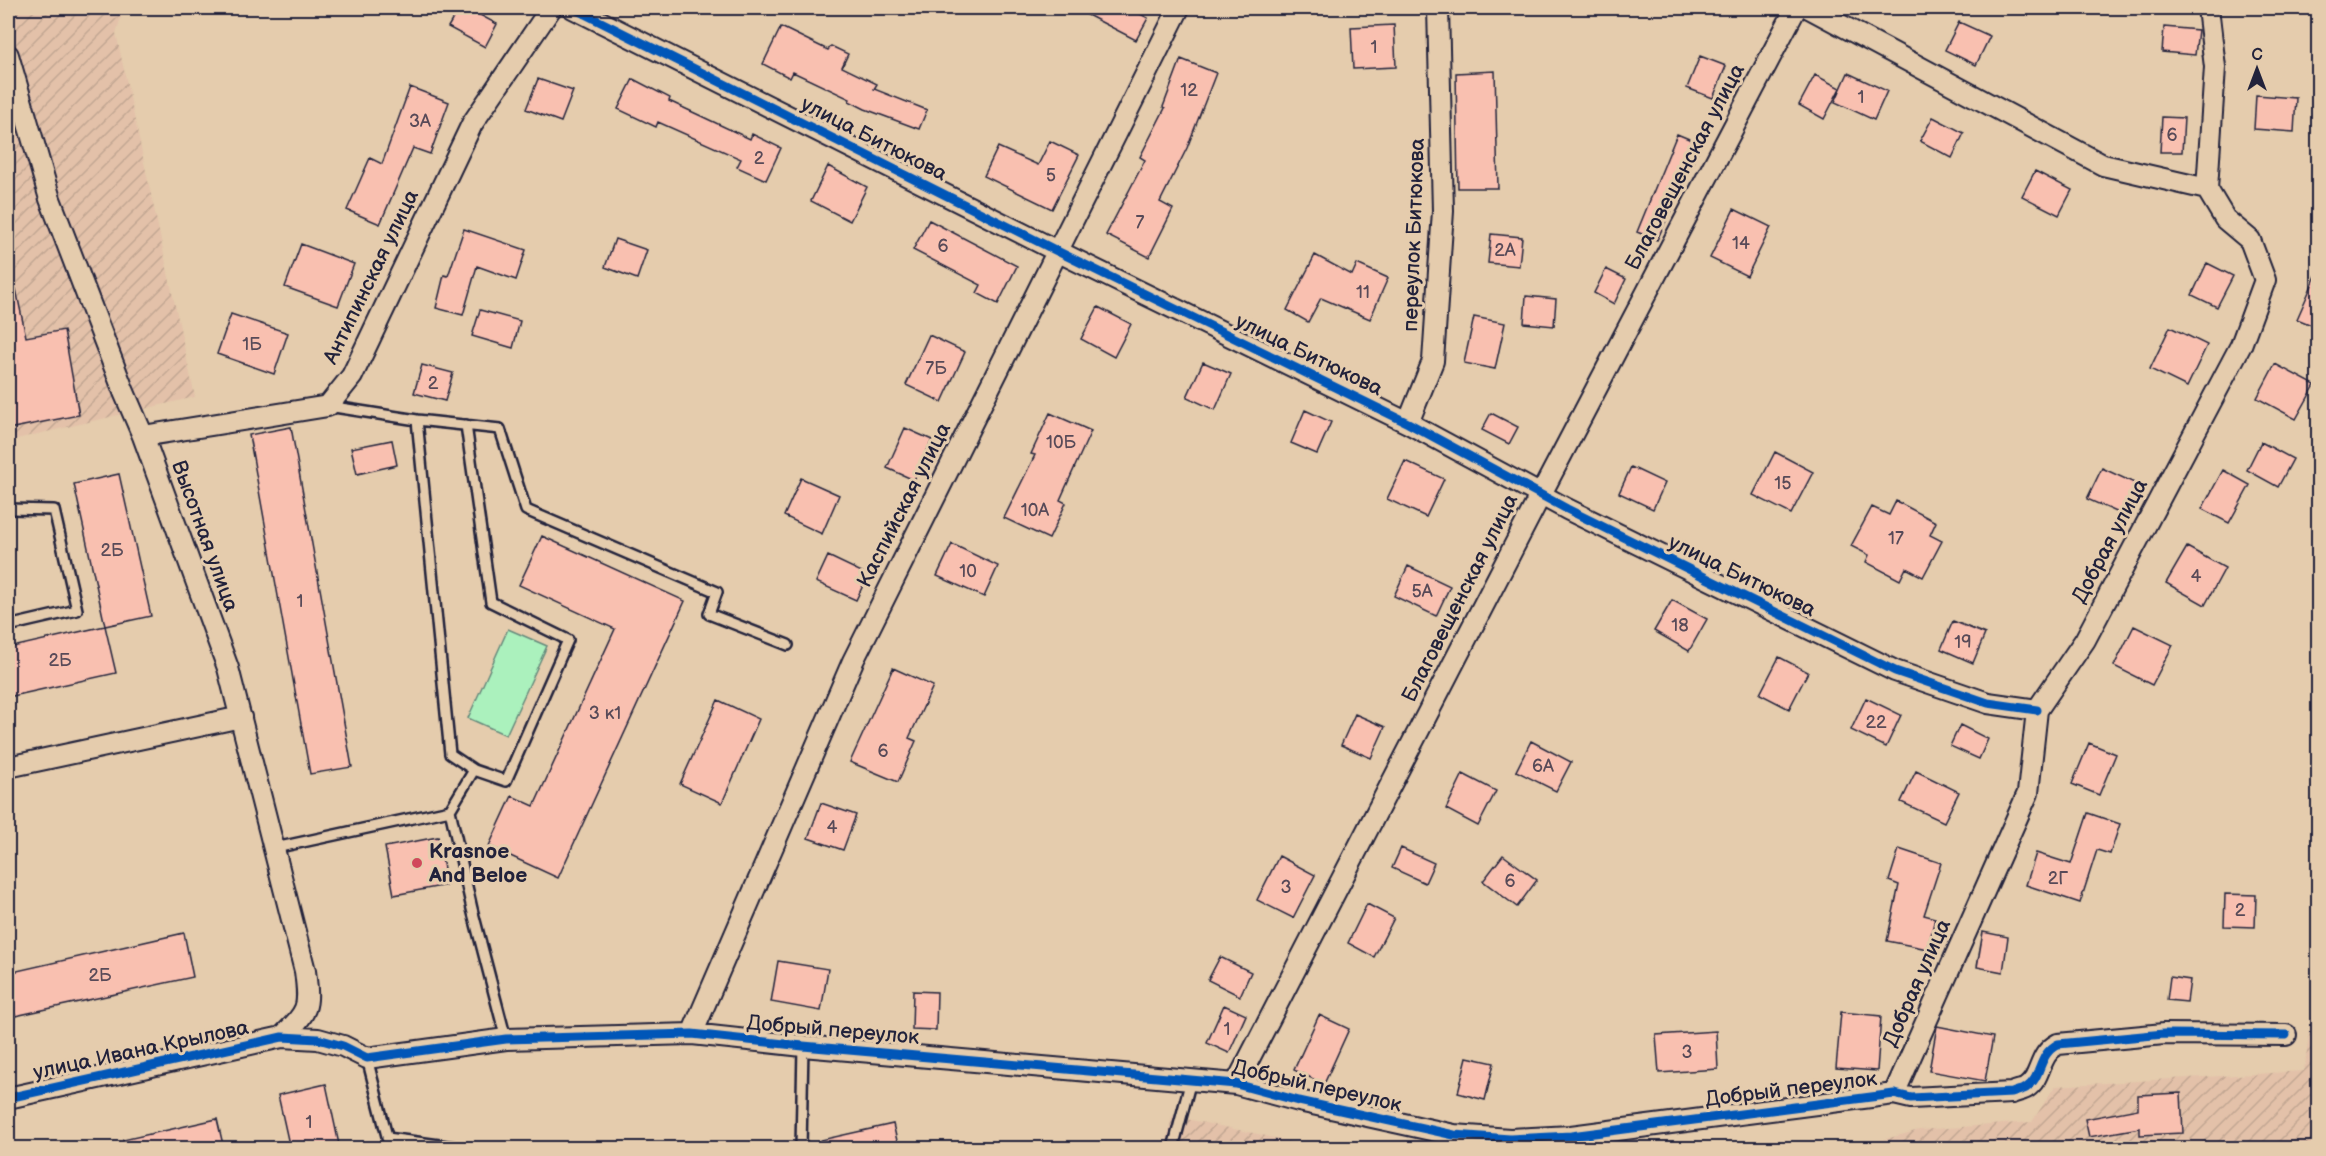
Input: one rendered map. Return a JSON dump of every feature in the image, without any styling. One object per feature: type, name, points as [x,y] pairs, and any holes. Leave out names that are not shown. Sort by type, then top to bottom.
[{"type":"street","name":"Антипинская улица","points":[[327,406],[352,376],[472,124],[551,8]]},
{"type":"street","name":"улица Битюкова","points":[[573,8],[1059,252],[1408,423],[1541,494],[1895,672],[1988,703],[2037,710]]},
{"type":"street","name":"Каспийская улица","points":[[692,1034],[853,661],[1179,8]]},
{"type":"street","name":"переулок Битюкова","points":[[1408,423],[1433,361],[1443,211],[1438,8]]},
{"type":"street","name":"Благовещенская улица","points":[[1236,1084],[1541,494],[1796,8]]},
{"type":"street","points":[[1809,8],[2103,165],[2207,189],[2215,67],[2208,8]]},
{"type":"street","name":"Высотная улица","points":[[8,55],[50,199],[143,436],[228,668],[305,971],[308,996],[303,1016],[282,1037]]},
{"type":"street","name":"Добрая улица","points":[[1894,1094],[2028,793],[2037,710],[2085,640],[2241,345],[2265,280],[2250,240],[2225,219],[2207,189]]},
{"type":"street","points":[[143,436],[327,406]]},
{"type":"street","points":[[8,767],[241,717]]},
{"type":"street","name":"Добрый переулок","points":[[367,1058],[506,1039],[692,1034],[1236,1084],[1299,1101],[1454,1135],[1510,1139],[1571,1136],[1894,1094],[1911,1098],[2012,1093],[2027,1087],[2035,1078],[2047,1050],[2058,1044],[2164,1034],[2286,1035]]},
{"type":"street","points":[[282,1037],[318,1039],[343,1046],[367,1058]]},
{"type":"street","name":"улица Ивана Крылова","points":[[8,1098],[282,1037]]},
{"type":"lane","points":[[327,406],[417,420],[500,429],[526,510],[717,592],[709,614],[788,645]]},
{"type":"lane","points":[[417,420],[450,754],[474,770],[506,781],[568,640],[491,602],[466,425]]},
{"type":"lane","points":[[8,509],[54,510],[77,610],[8,626]]},
{"type":"lane","points":[[474,770],[450,810],[472,909],[506,1039]]},
{"type":"lane","points":[[275,848],[450,810]]},
{"type":"lane","points":[[801,1149],[803,1046]]},
{"type":"lane","points":[[367,1058],[390,1149]]},
{"type":"lane","points":[[1173,1149],[1191,1080]]},
{"type":"lane","points":[[387,1138],[462,1149]]},
{"type":"shaded area","points":[[8,8],[124,8],[116,33],[195,397],[8,441]]},
{"type":"shaded area","points":[[2318,972],[2318,1148],[1819,1148],[1867,1144],[1919,1130],[2032,1122],[2055,1086],[2304,1071]]},
{"type":"shaded area","points":[[1172,1116],[1258,1134],[1315,1148],[1165,1148]]},
{"type":"green space","points":[[508,629],[547,646],[506,735],[468,718]]},
{"type":"building","points":[[459,8],[467,8],[497,24],[485,47],[448,27]]},
{"type":"building","points":[[1074,8],[1129,8],[1148,18],[1136,40]]},
{"type":"building","points":[[1959,22],[1990,36],[1976,65],[1945,50]]},
{"type":"building","points":[[1394,25],[1396,67],[1353,69],[1351,27]]},
{"type":"building","points":[[781,27],[828,50],[831,46],[848,54],[842,67],[877,84],[874,89],[927,110],[919,129],[865,109],[849,101],[850,99],[793,72],[790,78],[763,64]]},
{"type":"building","points":[[2164,27],[2198,30],[2195,55],[2162,52]]},
{"type":"building","points":[[1700,56],[1726,66],[1713,98],[1687,88]]},
{"type":"building","points":[[1181,59],[1216,73],[1187,148],[1160,202],[1173,209],[1149,257],[1106,235],[1145,160],[1140,157],[1165,108],[1163,107]]},
{"type":"building","points":[[1495,71],[1498,188],[1458,188],[1456,73]]},
{"type":"building","points":[[1848,73],[1887,91],[1874,120],[1835,102]]},
{"type":"building","points":[[1815,75],[1840,88],[1824,119],[1799,105]]},
{"type":"building","points":[[538,79],[573,91],[561,122],[526,109]]},
{"type":"building","points":[[633,79],[670,98],[669,101],[750,139],[752,134],[781,148],[766,180],[737,167],[741,159],[658,122],[656,127],[618,109]]},
{"type":"building","points":[[410,87],[449,102],[430,154],[413,148],[380,224],[347,210],[370,158],[382,164]]},
{"type":"building","points":[[2256,95],[2296,98],[2294,132],[2254,129]]},
{"type":"building","points":[[1933,117],[1964,133],[1952,158],[1920,141]]},
{"type":"building","points":[[2162,117],[2184,118],[2182,152],[2160,152]]},
{"type":"building","points":[[1677,134],[1701,144],[1657,240],[1637,232]]},
{"type":"building","points":[[1050,141],[1079,155],[1052,209],[984,176],[998,147],[1038,165]]},
{"type":"building","points":[[828,166],[867,187],[850,221],[811,201]]},
{"type":"building","points":[[2035,171],[2072,190],[2059,215],[2022,196]]},
{"type":"building","points":[[1734,209],[1771,227],[1747,276],[1710,258]]},
{"type":"building","points":[[929,220],[1017,266],[998,304],[977,293],[981,285],[913,250]]},
{"type":"building","points":[[464,229],[526,250],[516,280],[477,266],[463,315],[436,308],[444,275],[448,276]]},
{"type":"building","points":[[1491,234],[1522,237],[1519,266],[1488,263]]},
{"type":"building","points":[[615,239],[647,250],[637,279],[605,267]]},
{"type":"building","points":[[301,244],[354,264],[338,306],[285,287]]},
{"type":"building","points":[[1315,255],[1352,275],[1357,264],[1388,278],[1370,319],[1321,298],[1308,322],[1287,310]]},
{"type":"building","points":[[2207,263],[2233,276],[2217,307],[2192,295]]},
{"type":"building","points":[[1606,269],[1626,279],[1614,304],[1594,293]]},
{"type":"building","points":[[2319,269],[2319,328],[2297,319]]},
{"type":"building","points":[[16,289],[26,337],[64,330],[79,415],[8,429],[8,290]]},
{"type":"building","points":[[1526,296],[1556,299],[1554,326],[1524,323]]},
{"type":"building","points":[[1098,307],[1131,324],[1114,357],[1081,339]]},
{"type":"building","points":[[480,310],[520,321],[513,348],[472,336]]},
{"type":"building","points":[[231,314],[288,333],[274,374],[217,354]]},
{"type":"building","points":[[1474,317],[1505,323],[1495,369],[1464,363]]},
{"type":"building","points":[[2170,327],[2207,345],[2187,387],[2150,369]]},
{"type":"building","points":[[929,335],[965,352],[942,402],[906,385]]},
{"type":"building","points":[[1203,362],[1231,374],[1215,410],[1187,397]]},
{"type":"building","points":[[2275,364],[2315,385],[2296,419],[2257,398]]},
{"type":"building","points":[[422,365],[453,373],[445,401],[414,393]]},
{"type":"building","points":[[1305,410],[1331,422],[1317,454],[1291,443]]},
{"type":"building","points":[[1050,413],[1091,431],[1060,500],[1066,503],[1049,539],[1004,518],[1035,455],[1031,454]]},
{"type":"building","points":[[1491,413],[1518,427],[1509,444],[1482,430]]},
{"type":"building","points":[[291,427],[352,767],[310,774],[249,435]]},
{"type":"building","points":[[905,428],[932,440],[914,480],[887,468]]},
{"type":"building","points":[[392,440],[397,465],[357,474],[351,448]]},
{"type":"building","points":[[2261,442],[2293,459],[2278,487],[2247,470]]},
{"type":"building","points":[[1775,452],[1813,472],[1791,514],[1753,495]]},
{"type":"building","points":[[1405,461],[1444,479],[1426,517],[1387,499]]},
{"type":"building","points":[[1631,467],[1665,483],[1653,509],[1619,493]]},
{"type":"building","points":[[2102,468],[2143,487],[2128,517],[2087,499]]},
{"type":"building","points":[[2223,470],[2250,485],[2229,523],[2202,509]]},
{"type":"building","points":[[119,474],[151,616],[105,626],[74,484]]},
{"type":"building","points":[[801,478],[839,495],[822,534],[784,516]]},
{"type":"building","points":[[1896,501],[1936,522],[1930,535],[1942,541],[1923,577],[1906,568],[1900,580],[1866,562],[1869,555],[1851,546],[1872,507],[1889,515]]},
{"type":"building","points":[[542,536],[685,601],[558,878],[489,846],[512,796],[534,806],[615,629],[519,585]]},
{"type":"building","points":[[952,544],[998,566],[984,597],[937,576]]},
{"type":"building","points":[[2187,547],[2225,568],[2205,605],[2166,583]]},
{"type":"building","points":[[828,556],[868,575],[856,600],[816,582]]},
{"type":"building","points":[[1408,566],[1450,586],[1436,616],[1394,596]]},
{"type":"building","points":[[1672,600],[1707,619],[1689,651],[1654,631]]},
{"type":"building","points":[[1953,621],[1985,634],[1973,663],[1941,649]]},
{"type":"building","points":[[105,626],[116,673],[8,697],[8,648]]},
{"type":"building","points":[[2134,626],[2173,645],[2152,685],[2114,666]]},
{"type":"building","points":[[1779,657],[1808,672],[1789,709],[1760,694]]},
{"type":"building","points":[[893,668],[933,686],[909,738],[916,741],[898,782],[850,762]]},
{"type":"building","points":[[1866,698],[1901,715],[1886,747],[1851,730]]},
{"type":"building","points":[[718,700],[759,719],[722,803],[680,784]]},
{"type":"building","points":[[1355,714],[1385,727],[1371,758],[1341,745]]},
{"type":"building","points":[[1960,725],[1988,739],[1979,759],[1950,746]]},
{"type":"building","points":[[1531,741],[1571,762],[1556,791],[1516,771]]},
{"type":"building","points":[[2089,743],[2116,754],[2099,795],[2072,784]]},
{"type":"building","points":[[1916,771],[1959,792],[1944,822],[1901,802]]},
{"type":"building","points":[[1463,774],[1496,791],[1478,826],[1446,809]]},
{"type":"building","points":[[821,803],[856,815],[843,850],[808,838]]},
{"type":"building","points":[[2088,813],[2120,824],[2110,854],[2097,850],[2080,903],[2026,885],[2036,853],[2071,864]]},
{"type":"building","points":[[438,837],[447,885],[394,895],[385,847]]},
{"type":"building","points":[[1401,848],[1434,863],[1425,883],[1392,868]]},
{"type":"building","points":[[1899,849],[1941,863],[1924,915],[1935,918],[1928,949],[1887,941],[1899,885],[1889,881]]},
{"type":"building","points":[[1503,855],[1537,880],[1517,907],[1483,881]]},
{"type":"building","points":[[1279,856],[1315,875],[1293,918],[1257,900]]},
{"type":"building","points":[[2225,894],[2256,895],[2255,927],[2224,926]]},
{"type":"building","points":[[1367,904],[1394,918],[1374,957],[1348,943]]},
{"type":"building","points":[[1983,932],[2008,937],[2003,972],[1977,967]]},
{"type":"building","points":[[184,933],[193,977],[15,1016],[8,973]]},
{"type":"building","points":[[1220,957],[1251,972],[1240,996],[1208,980]]},
{"type":"building","points":[[778,961],[828,969],[821,1011],[771,1002]]},
{"type":"building","points":[[2170,977],[2190,980],[2187,1002],[2167,1000]]},
{"type":"building","points":[[913,991],[937,992],[936,1030],[912,1029]]},
{"type":"building","points":[[1224,1005],[1246,1015],[1229,1053],[1207,1043]]},
{"type":"building","points":[[1841,1012],[1881,1016],[1877,1071],[1836,1068]]},
{"type":"building","points":[[1319,1015],[1349,1029],[1324,1084],[1294,1070]]},
{"type":"building","points":[[1937,1026],[1993,1037],[1985,1081],[1929,1071]]},
{"type":"building","points":[[1716,1031],[1718,1069],[1659,1073],[1656,1035]]},
{"type":"building","points":[[1467,1057],[1494,1063],[1485,1100],[1458,1093]]},
{"type":"building","points":[[326,1084],[340,1149],[290,1149],[278,1095]]},
{"type":"building","points":[[2181,1093],[2183,1133],[2140,1135],[2140,1128],[2089,1137],[2085,1119],[2138,1109],[2138,1095]]},
{"type":"building","points":[[217,1119],[224,1149],[124,1149],[123,1140]]},
{"type":"building","points":[[893,1124],[899,1149],[822,1149],[821,1140]]},
{"type":"cycle path","points":[[573,8],[1059,252],[1408,423],[1567,509],[1895,671],[1988,703],[2037,710]]},
{"type":"cycle path","points":[[8,1098],[282,1037],[318,1039],[343,1046],[367,1058],[506,1039],[692,1034],[1236,1084],[1299,1101],[1454,1135],[1510,1139],[1571,1136],[1894,1094],[1911,1098],[2012,1093],[2025,1089],[2031,1083],[2047,1054],[2058,1044],[2164,1034],[2286,1035]]},
{"type":"place","name":"Krasnoe And Beloe","points":[[417,863]]}]
